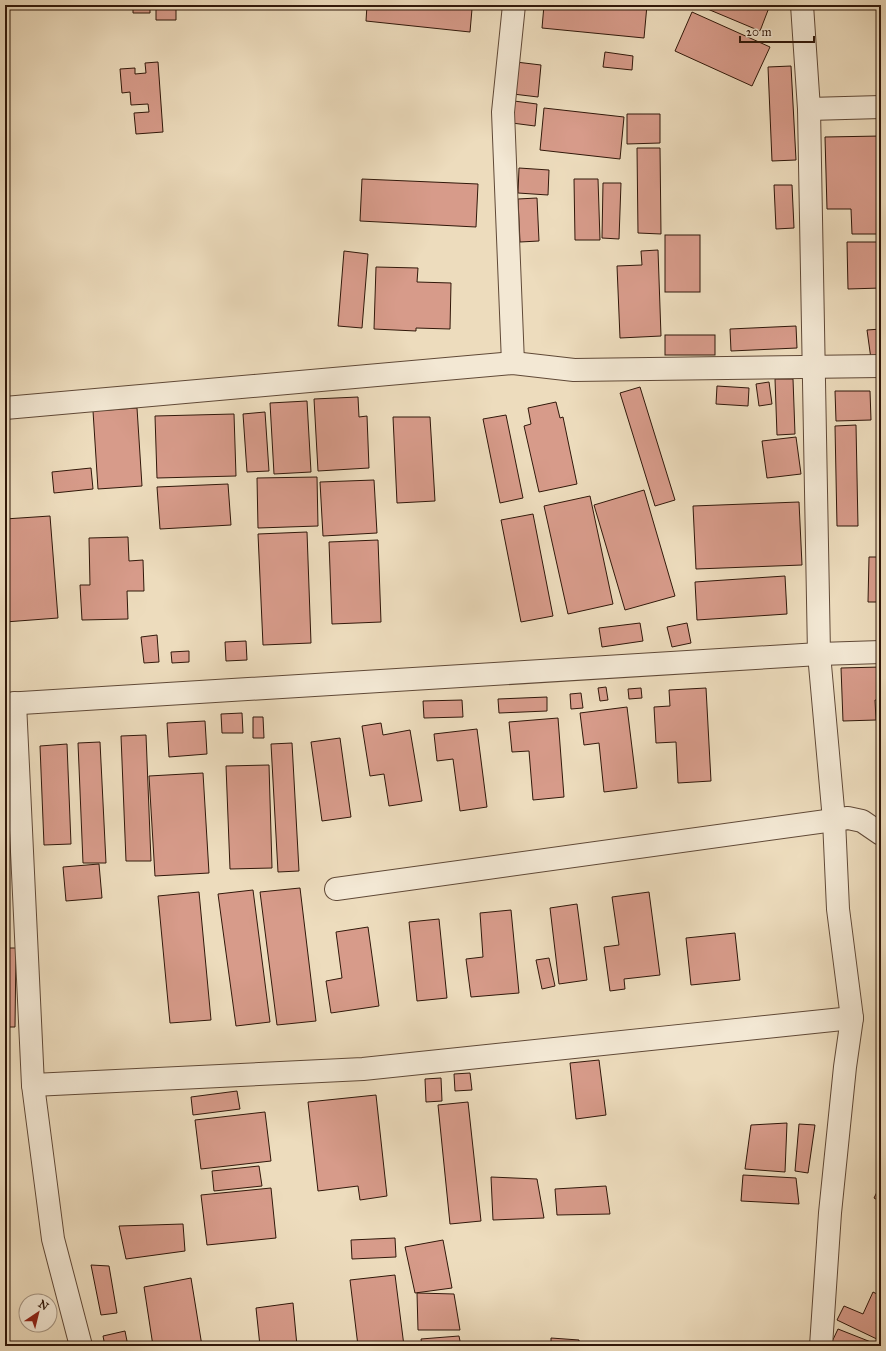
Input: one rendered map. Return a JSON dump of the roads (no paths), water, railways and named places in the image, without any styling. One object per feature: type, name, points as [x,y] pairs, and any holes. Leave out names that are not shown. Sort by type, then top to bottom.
[{"type":"street","points":[[513,363],[503,112],[514,5]]},
{"type":"street","points":[[802,5],[809,109],[819,654],[834,820],[838,909],[852,1018],[845,1068],[830,1213],[821,1346]]},
{"type":"street","points":[[809,109],[881,107]]},
{"type":"street","points":[[5,408],[513,363],[574,370],[881,366]]},
{"type":"street","points":[[81,1346],[53,1239],[33,1085],[10,703],[819,654],[881,652]]},
{"type":"street","points":[[336,890],[848,818],[862,821],[881,834]]},
{"type":"street","points":[[33,1085],[364,1069],[852,1018]]}]
